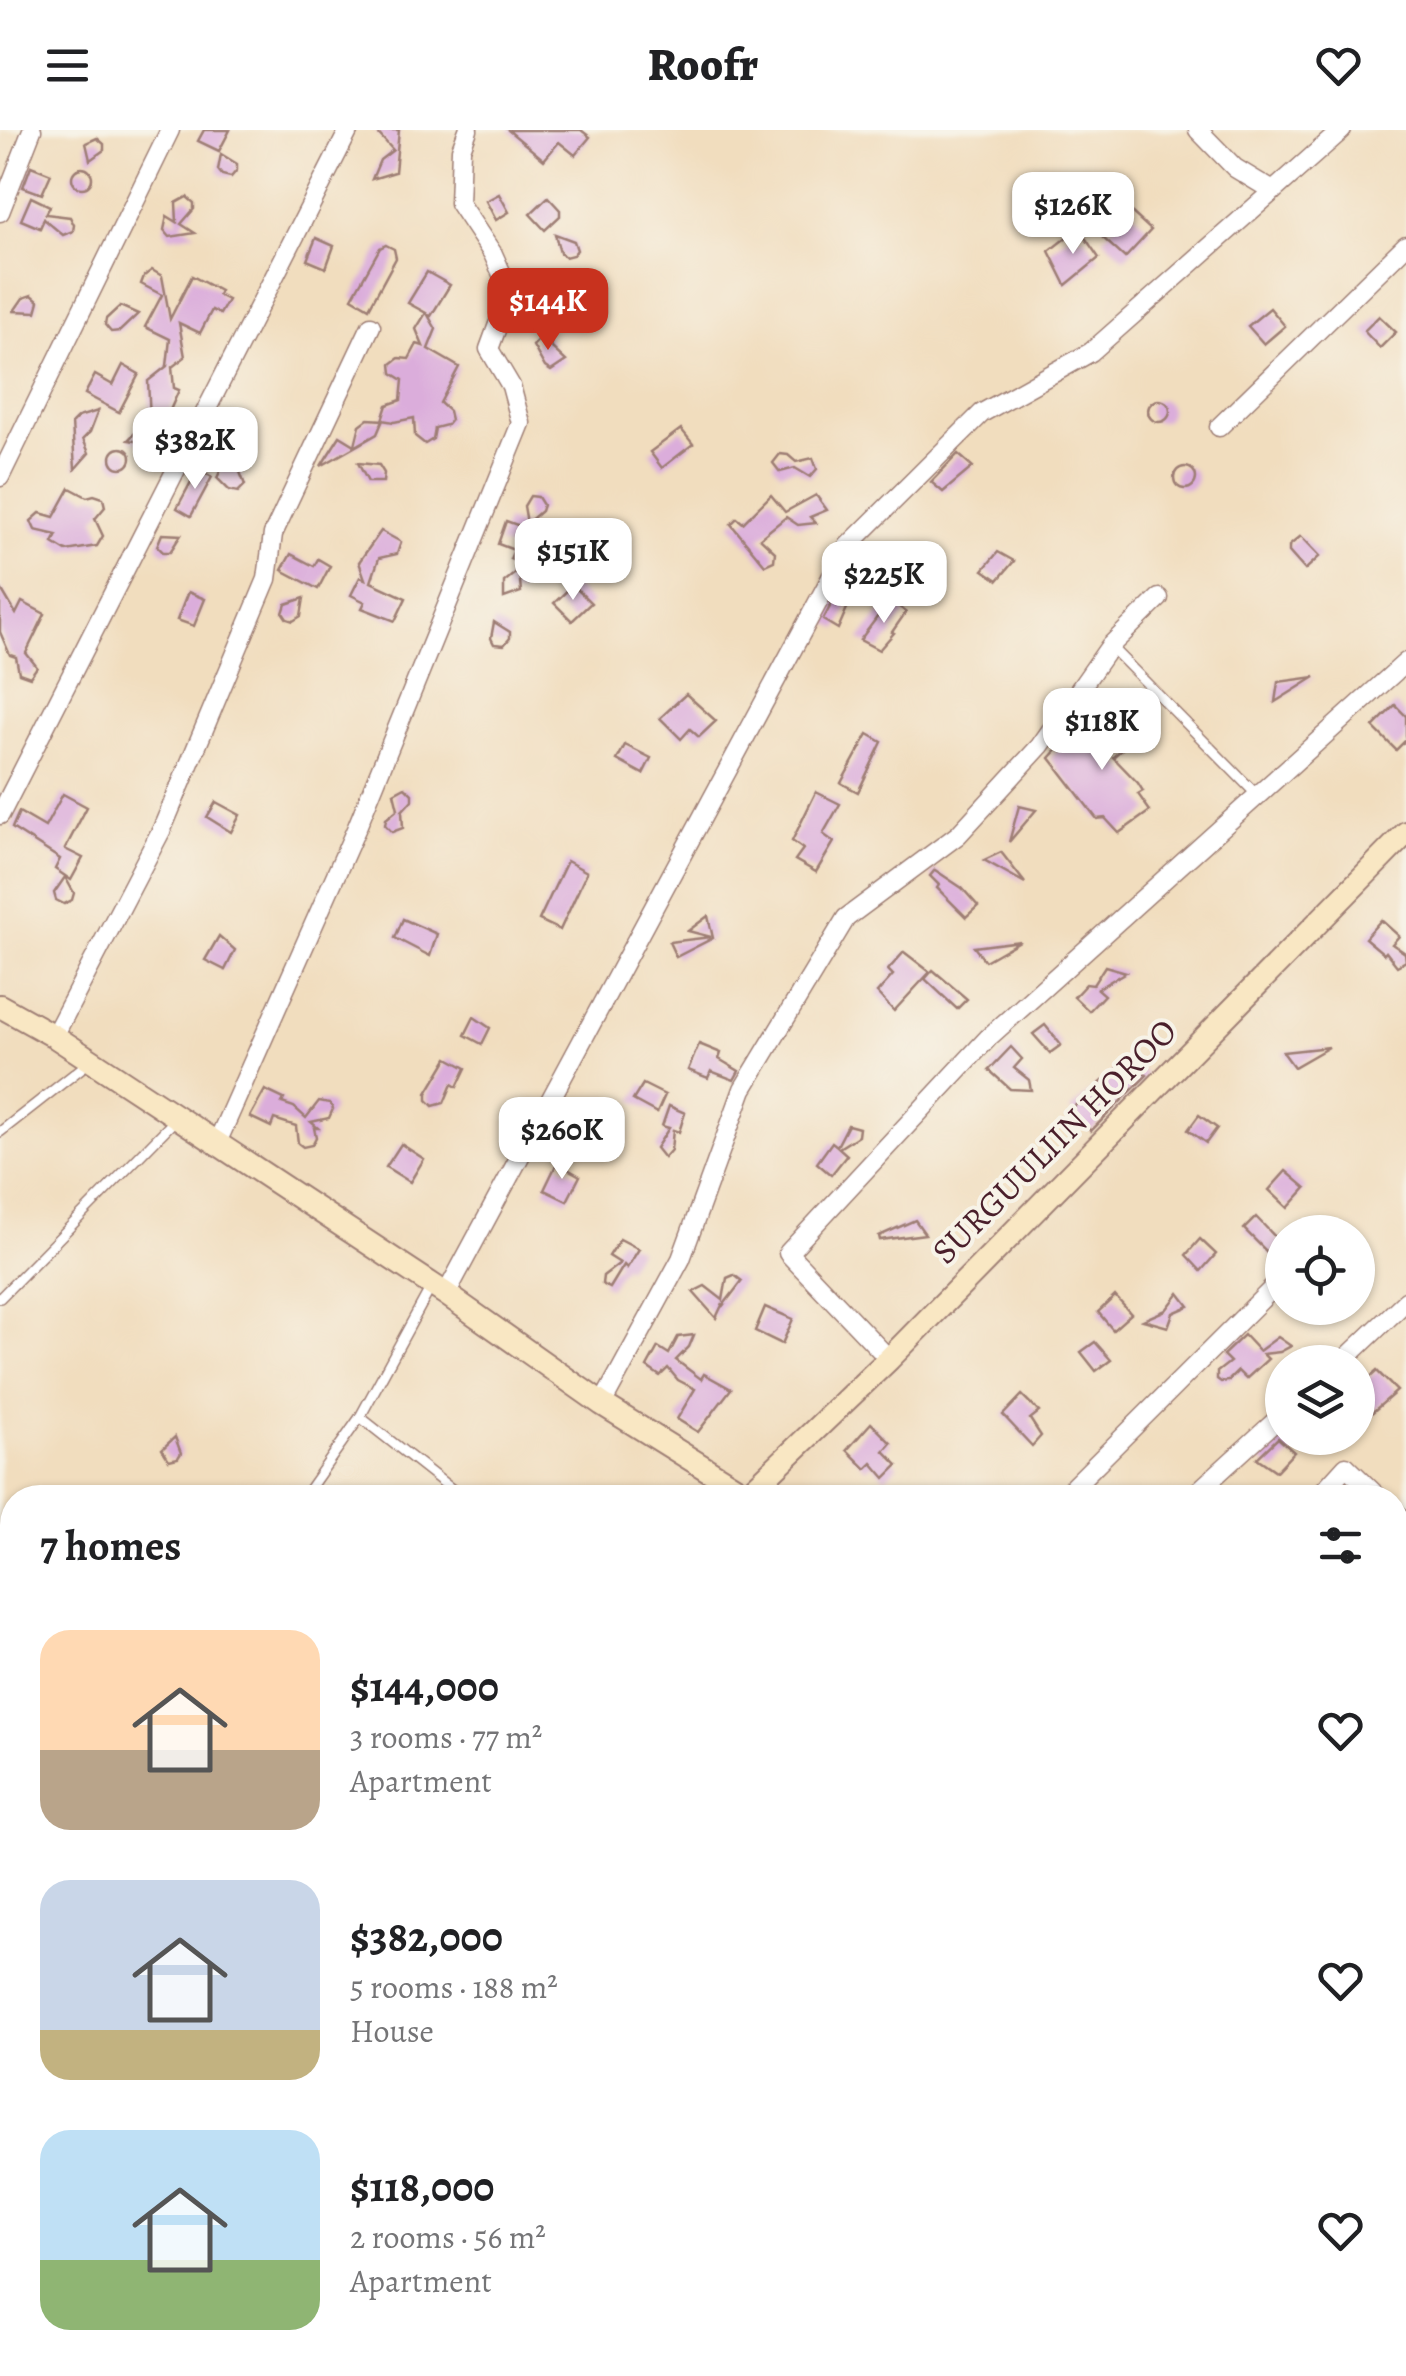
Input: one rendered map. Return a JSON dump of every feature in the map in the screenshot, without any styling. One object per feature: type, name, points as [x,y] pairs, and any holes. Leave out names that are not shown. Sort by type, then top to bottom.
[{"type":"street","points":[[0,212],[32,130]]},
{"type":"street","points":[[0,477],[170,130]]},
{"type":"street","points":[[0,815],[349,130]]},
{"type":"street","points":[[216,1145],[357,826],[521,423],[510,386],[489,349],[510,292],[493,254],[459,203],[460,149],[468,130]]},
{"type":"street","points":[[1198,130],[1235,168],[1273,192]]},
{"type":"street","points":[[439,1289],[848,546],[982,413],[1091,352],[1342,130]]},
{"type":"street","points":[[1219,427],[1406,245]]},
{"type":"street","points":[[54,1036],[162,829],[267,579],[273,534],[371,326]]},
{"type":"street","points":[[602,1404],[682,1258],[743,1088],[846,918],[958,835],[1040,746],[1110,646],[1158,598]]},
{"type":"street","points":[[888,1359],[788,1253],[990,1038],[1406,662]]},
{"type":"street","name":"SURGUULIIN HOROO","points":[[760,1485],[1406,833]]},
{"type":"street","points":[[0,1006],[92,1060],[439,1289],[602,1404],[731,1485]]},
{"type":"street","points":[[1075,1485],[1265,1297]]},
{"type":"street","points":[[1360,1345],[1406,1301]]},
{"type":"street","points":[[1205,1485],[1265,1431]]},
{"type":"street","points":[[1329,1485],[1346,1466],[1366,1485]]},
{"type":"lane","points":[[1110,646],[1257,794]]},
{"type":"lane","points":[[0,1132],[92,1060]]},
{"type":"lane","points":[[0,1298],[177,1118]]},
{"type":"lane","points":[[312,1485],[360,1417],[439,1289]]},
{"type":"lane","points":[[360,1417],[446,1485]]},
{"type":"building","points":[[204,130],[230,130],[219,151],[198,141]]},
{"type":"building","points":[[375,130],[399,130],[395,172],[372,179],[380,160],[393,150]]},
{"type":"building","points":[[508,130],[581,130],[590,137],[575,155],[559,142],[544,160]]},
{"type":"building","points":[[97,138],[104,144],[104,150],[90,160],[86,143]]},
{"type":"building","points":[[221,154],[237,164],[231,177],[218,170]]},
{"type":"building","points":[[31,166],[51,174],[42,194],[23,187]]},
{"type":"building","points":[[82,168],[92,178],[82,188],[72,178]]},
{"type":"building","points":[[499,194],[509,212],[496,220],[486,201]]},
{"type":"building","points":[[31,197],[50,206],[46,214],[70,217],[73,231],[63,235],[44,219],[40,228],[21,220]]},
{"type":"building","points":[[187,197],[194,203],[194,209],[181,224],[195,233],[170,237],[164,230],[167,216],[177,222],[176,203]]},
{"type":"building","points":[[548,197],[560,210],[560,216],[545,230],[530,214]]},
{"type":"building","points":[[1129,210],[1151,230],[1125,258],[1103,238]]},
{"type":"building","points":[[1072,233],[1077,239],[1084,236],[1099,258],[1066,285],[1049,251]]},
{"type":"building","points":[[555,234],[574,241],[577,250],[573,255],[565,257],[560,253]]},
{"type":"building","points":[[316,238],[334,246],[326,268],[307,260]]},
{"type":"building","points":[[386,245],[394,249],[396,258],[369,308],[352,298],[380,248]]},
{"type":"building","points":[[152,270],[162,276],[170,319],[192,276],[220,291],[218,295],[228,300],[220,314],[212,310],[200,333],[179,323],[185,357],[172,367],[174,388],[179,390],[167,417],[155,424],[155,439],[147,443],[128,440],[150,418],[148,381],[167,366],[170,339],[145,327],[162,295],[141,284]]},
{"type":"building","points":[[427,272],[450,285],[431,316],[428,315],[436,329],[428,349],[459,367],[440,403],[449,411],[451,420],[435,428],[433,439],[425,444],[415,436],[414,418],[382,420],[387,405],[401,400],[403,380],[392,373],[391,364],[399,358],[409,359],[417,344],[423,346],[416,329],[426,313],[408,303]]},
{"type":"building","points":[[32,295],[39,301],[36,312],[14,311],[23,298]]},
{"type":"building","points":[[120,306],[138,314],[120,331],[111,332],[105,325],[106,319]]},
{"type":"building","points":[[1270,308],[1285,326],[1264,344],[1248,326]]},
{"type":"building","points":[[1379,316],[1396,332],[1380,348],[1364,331]]},
{"type":"building","points":[[543,334],[566,361],[551,371],[533,346]]},
{"type":"building","points":[[123,365],[139,374],[119,412],[85,394],[95,375],[113,385]]},
{"type":"building","points":[[1159,400],[1167,403],[1167,419],[1159,422],[1151,419],[1148,411],[1151,403]]},
{"type":"building","points":[[98,411],[83,439],[89,453],[75,469],[72,423]]},
{"type":"building","points":[[368,419],[383,420],[377,434],[321,466],[340,436],[355,445],[360,425]]},
{"type":"building","points":[[681,429],[693,444],[662,468],[650,452]]},
{"type":"building","points":[[121,448],[131,458],[121,468],[111,458]]},
{"type":"building","points":[[780,454],[796,462],[813,458],[817,469],[810,477],[795,468],[780,472],[773,463]]},
{"type":"building","points":[[958,454],[973,467],[943,492],[931,482]]},
{"type":"building","points":[[228,455],[244,463],[240,472],[245,485],[238,492],[229,490],[217,478]]},
{"type":"building","points":[[358,463],[379,465],[384,473],[383,482],[368,482]]},
{"type":"building","points":[[1185,467],[1193,470],[1193,486],[1185,489],[1177,486],[1174,478],[1177,470]]},
{"type":"building","points":[[198,469],[212,477],[191,516],[177,508]]},
{"type":"building","points":[[70,488],[87,497],[103,498],[105,507],[95,519],[103,536],[97,546],[66,551],[53,543],[57,535],[35,530],[31,521],[40,513],[54,517]]},
{"type":"building","points":[[771,495],[785,512],[816,495],[827,510],[810,517],[816,523],[798,525],[786,517],[760,538],[775,552],[774,561],[765,565],[731,524],[737,518],[743,523]]},
{"type":"building","points":[[530,496],[538,497],[543,505],[527,523],[524,506]]},
{"type":"building","points":[[506,521],[537,532],[525,565],[510,559],[514,550],[498,544]]},
{"type":"building","points":[[381,531],[401,542],[397,554],[379,558],[371,582],[406,598],[395,621],[362,608],[365,602],[351,595],[360,577],[365,579],[359,562]]},
{"type":"building","points":[[162,534],[181,535],[170,552],[157,546]]},
{"type":"building","points":[[1301,536],[1320,556],[1305,570],[1289,552],[1289,546]]},
{"type":"building","points":[[998,552],[1014,561],[998,580],[983,570]]},
{"type":"building","points":[[291,554],[314,566],[318,559],[330,566],[318,589],[282,570]]},
{"type":"building","points":[[519,570],[521,592],[504,598],[504,582]]},
{"type":"building","points":[[573,585],[591,603],[572,621],[554,603]]},
{"type":"building","points":[[0,587],[16,614],[22,602],[45,614],[26,653],[37,667],[30,677],[19,673],[16,657],[10,655],[0,632]]},
{"type":"building","points":[[188,592],[205,599],[194,626],[177,620]]},
{"type":"building","points":[[835,597],[848,606],[838,629],[823,620]]},
{"type":"building","points":[[304,598],[301,616],[293,621],[287,619],[283,613],[286,604]]},
{"type":"building","points":[[890,600],[906,612],[879,650],[860,640]]},
{"type":"building","points":[[494,622],[510,632],[504,645],[494,644],[491,638]]},
{"type":"building","points":[[1315,677],[1275,702],[1278,682]]},
{"type":"building","points":[[686,694],[716,721],[699,737],[690,729],[681,739],[660,718]]},
{"type":"building","points":[[1395,705],[1406,716],[1406,740],[1396,750],[1373,727]]},
{"type":"building","points":[[1118,714],[1138,735],[1113,757],[1138,783],[1143,791],[1138,794],[1150,811],[1119,833],[1105,818],[1097,819],[1050,758],[1082,723],[1093,735]]},
{"type":"building","points":[[868,734],[882,742],[858,792],[841,783]]},
{"type":"building","points":[[625,745],[651,758],[643,774],[617,760]]},
{"type":"building","points":[[405,787],[412,800],[402,811],[403,828],[392,832],[385,825],[386,819],[398,809],[394,793]]},
{"type":"building","points":[[816,792],[840,804],[823,834],[834,842],[816,872],[795,860],[803,849],[792,841]]},
{"type":"building","points":[[63,794],[87,807],[65,849],[83,858],[71,880],[55,869],[60,859],[12,828],[19,812],[45,827]]},
{"type":"building","points":[[216,802],[240,815],[231,832],[207,817]]},
{"type":"building","points":[[1019,806],[1036,810],[1009,842]]},
{"type":"building","points":[[1001,852],[1025,883],[984,860]]},
{"type":"building","points":[[567,861],[587,872],[560,930],[539,920]]},
{"type":"building","points":[[935,870],[962,888],[978,906],[966,917],[937,888],[939,885],[930,876]]},
{"type":"building","points":[[65,877],[74,893],[72,900],[64,904],[56,900],[54,893]]},
{"type":"building","points":[[708,916],[713,938],[676,957],[669,942],[711,937],[688,931]]},
{"type":"building","points":[[403,919],[437,934],[430,956],[395,938]]},
{"type":"building","points":[[1381,920],[1399,936],[1392,944],[1405,953],[1406,961],[1397,966],[1386,952],[1365,938]]},
{"type":"building","points":[[219,936],[235,950],[225,970],[205,960]]},
{"type":"building","points":[[1020,941],[985,961],[974,947]]},
{"type":"building","points":[[904,952],[930,972],[894,1011],[877,993],[893,975],[888,970]]},
{"type":"building","points":[[1105,966],[1126,972],[1097,989],[1104,995],[1089,1011],[1074,997],[1086,984],[1093,985]]},
{"type":"building","points":[[933,970],[967,999],[957,1009],[925,979]]},
{"type":"building","points":[[474,1017],[490,1028],[482,1044],[465,1035]]},
{"type":"building","points":[[1045,1025],[1061,1045],[1050,1053],[1033,1034]]},
{"type":"building","points":[[699,1044],[721,1053],[719,1059],[739,1071],[734,1080],[711,1071],[708,1078],[688,1070]]},
{"type":"building","points":[[1011,1047],[1022,1059],[1014,1068],[1029,1080],[1031,1090],[1010,1089],[989,1070]]},
{"type":"building","points":[[1329,1047],[1294,1067],[1283,1052]]},
{"type":"building","points":[[448,1058],[466,1068],[457,1087],[452,1084],[444,1103],[433,1106],[427,1093]]},
{"type":"building","points":[[1129,1058],[1147,1075],[1091,1131],[1070,1110]]},
{"type":"building","points":[[643,1084],[665,1095],[657,1113],[633,1100]]},
{"type":"building","points":[[265,1090],[284,1099],[282,1103],[306,1118],[319,1101],[330,1103],[333,1109],[329,1118],[311,1122],[318,1128],[314,1128],[316,1137],[312,1145],[303,1147],[298,1143],[296,1126],[274,1119],[271,1127],[250,1117]]},
{"type":"building","points":[[669,1106],[685,1113],[679,1132],[673,1130],[671,1150],[664,1158],[656,1148],[669,1128],[662,1126]]},
{"type":"building","points":[[1199,1115],[1217,1128],[1206,1143],[1188,1130]]},
{"type":"building","points":[[848,1125],[859,1128],[858,1136],[839,1148],[847,1155],[831,1175],[817,1163],[832,1142],[837,1146]]},
{"type":"building","points":[[401,1144],[424,1159],[410,1182],[386,1167]]},
{"type":"building","points":[[557,1163],[580,1176],[567,1201],[544,1190]]},
{"type":"building","points":[[1286,1171],[1306,1188],[1288,1208],[1269,1190]]},
{"type":"building","points":[[1256,1217],[1265,1226],[1265,1250],[1244,1229]]},
{"type":"building","points":[[915,1220],[925,1234],[880,1240],[879,1236]]},
{"type":"building","points":[[620,1239],[639,1249],[610,1288],[602,1284],[603,1276],[620,1263],[609,1256]]},
{"type":"building","points":[[1200,1239],[1216,1254],[1201,1271],[1186,1255]]},
{"type":"building","points":[[734,1275],[742,1281],[716,1318],[693,1292],[705,1286],[723,1300],[727,1278]]},
{"type":"building","points":[[1179,1293],[1189,1306],[1173,1313],[1168,1327],[1143,1320],[1166,1310]]},
{"type":"building","points":[[1115,1296],[1131,1314],[1113,1330],[1098,1312]]},
{"type":"building","points":[[765,1307],[793,1319],[782,1344],[755,1331]]},
{"type":"building","points":[[694,1335],[676,1360],[701,1379],[704,1374],[731,1389],[698,1432],[677,1419],[695,1389],[678,1380],[668,1368],[660,1376],[647,1367],[658,1347],[669,1354],[678,1337]]},
{"type":"building","points":[[1244,1335],[1259,1351],[1265,1347],[1265,1362],[1246,1379],[1238,1371],[1228,1381],[1217,1379],[1217,1372],[1230,1362],[1223,1355]]},
{"type":"building","points":[[1278,1337],[1290,1345],[1267,1345]]},
{"type":"building","points":[[1095,1342],[1111,1360],[1096,1371],[1081,1352]]},
{"type":"building","points":[[1375,1373],[1397,1391],[1375,1410]]},
{"type":"building","points":[[1022,1395],[1039,1412],[1030,1419],[1041,1436],[1032,1446],[1003,1415]]},
{"type":"building","points":[[871,1423],[891,1443],[884,1451],[898,1465],[885,1478],[872,1463],[866,1469],[847,1450]]},
{"type":"building","points":[[175,1437],[181,1453],[169,1460],[162,1449]]},
{"type":"building","points":[[1265,1450],[1265,1455],[1291,1455],[1276,1471],[1257,1458]]}]
